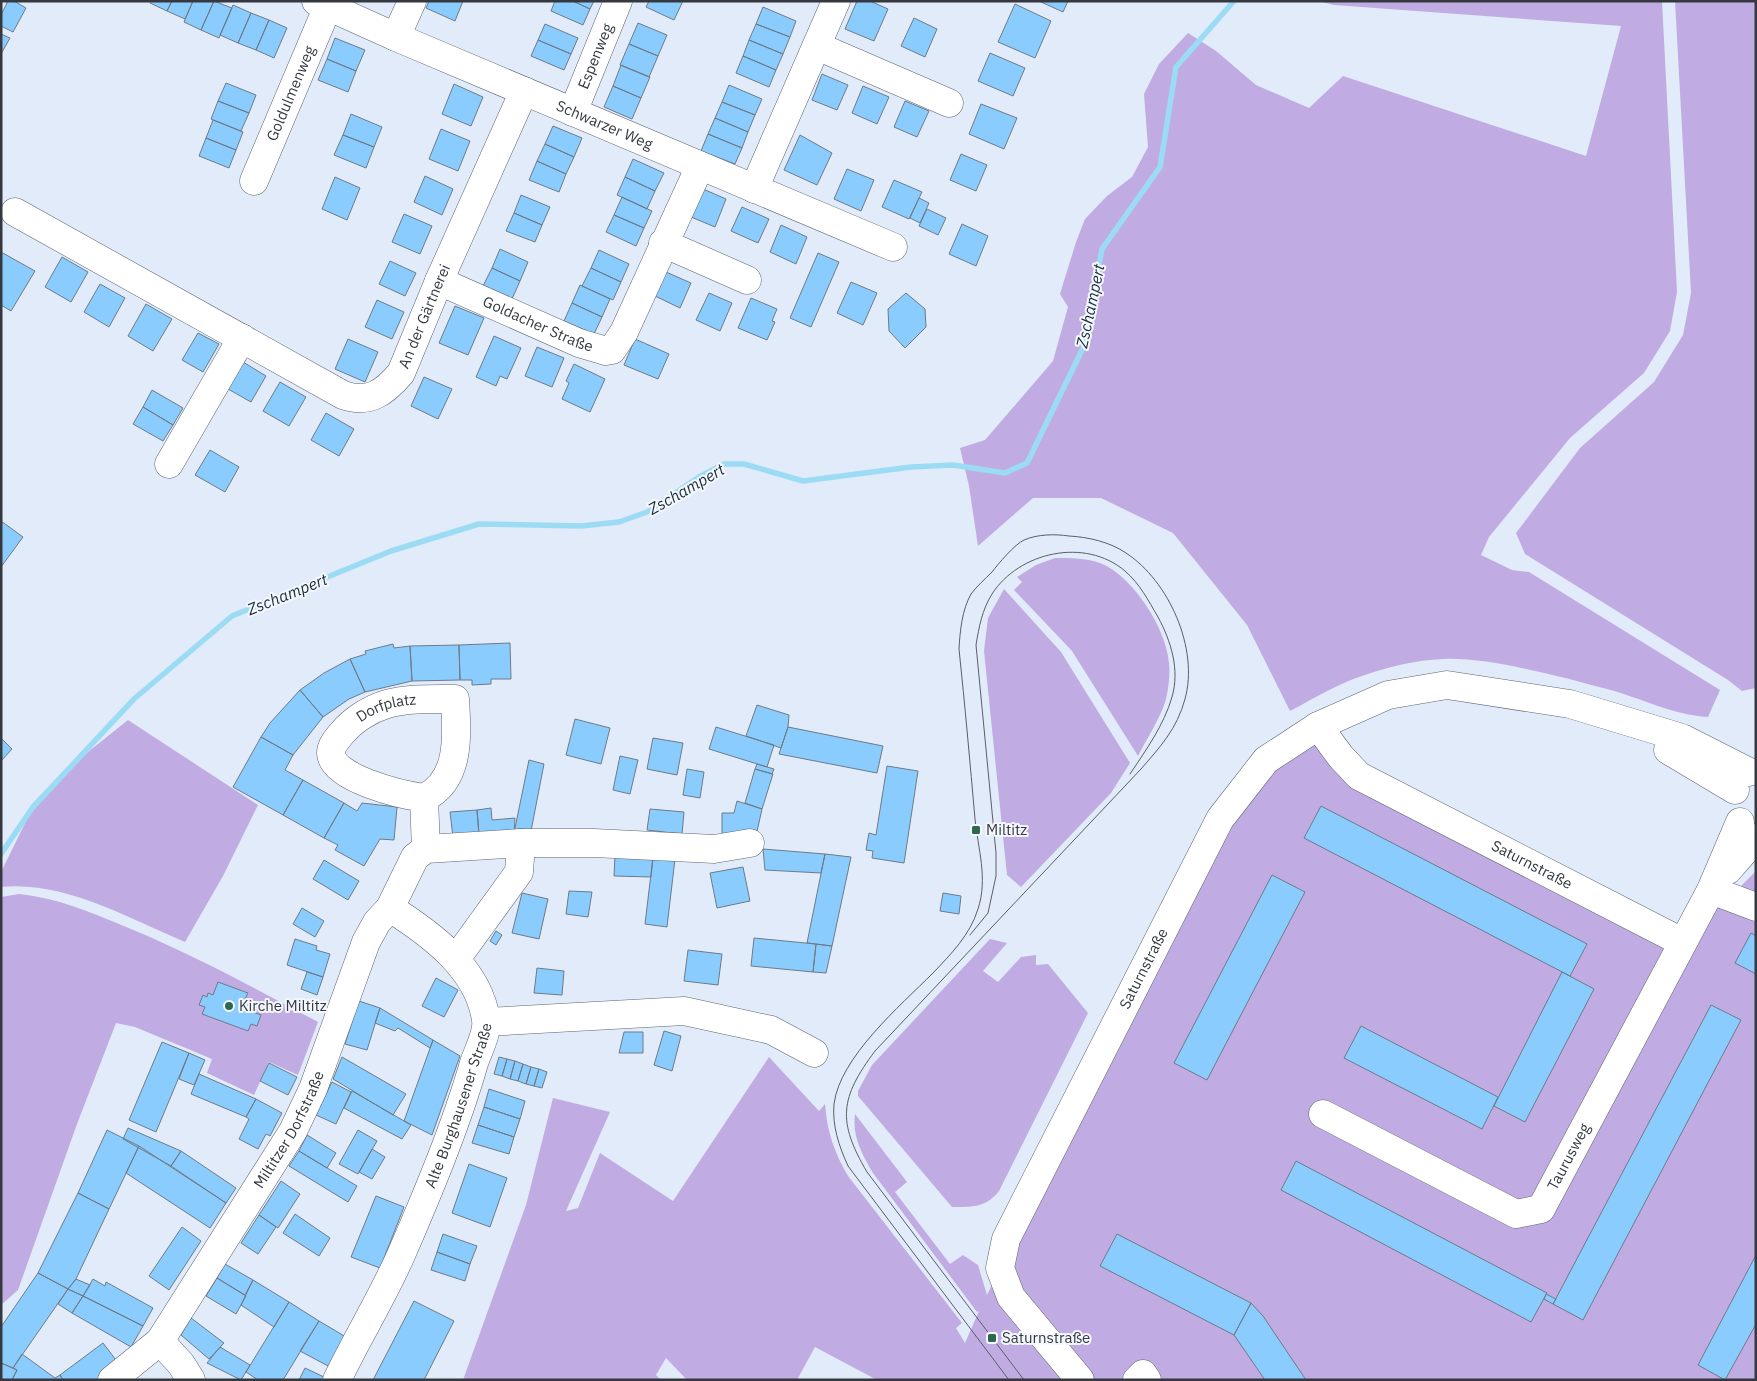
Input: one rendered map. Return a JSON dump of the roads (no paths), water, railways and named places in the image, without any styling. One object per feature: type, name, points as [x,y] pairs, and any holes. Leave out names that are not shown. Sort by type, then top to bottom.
[{"type":"street","points":[[396,37],[412,1]]},
{"type":"street","name":"Espenweg","points":[[573,112],[618,1]]},
{"type":"street","points":[[754,189],[836,1]]},
{"type":"street","name":"Schwarzer Weg","points":[[322,4],[893,247]]},
{"type":"street","name":"Goldulmenweg","points":[[254,181],[322,4]]},
{"type":"street","points":[[817,46],[949,102]]},
{"type":"street","name":"An der Gärtnerei","points":[[15,212],[343,395],[355,399],[374,397],[390,386],[401,373],[438,281],[524,91]]},
{"type":"street","name":"Goldacher Straße","points":[[438,281],[579,343],[606,351],[612,350],[624,332],[663,243],[700,166]]},
{"type":"street","points":[[663,243],[747,280]]},
{"type":"street","points":[[169,464],[242,338]]},
{"type":"street","name":"Saturnstraße","points":[[1080,1380],[1011,1297],[1000,1268],[1006,1239],[1220,819],[1266,760],[1318,726],[1388,695],[1446,685],[1570,704],[1657,743],[1747,777]]},
{"type":"street","name":"Dorfplatz","points":[[408,699],[455,699],[455,748],[449,776],[435,792],[424,798],[377,787],[350,775],[335,762],[331,752],[336,740],[350,725],[384,705],[408,699]]},
{"type":"street","name":"Saturnstraße","points":[[1318,726],[1341,757],[1359,776],[1682,942]]},
{"type":"street","points":[[1747,777],[1734,806],[1750,831]]},
{"type":"street","points":[[424,798],[426,849]]},
{"type":"street","name":"Taurusweg","points":[[1323,1114],[1516,1214],[1541,1210],[1682,942],[1711,890],[1750,831]]},
{"type":"street","points":[[456,959],[519,872],[521,843]]},
{"type":"street","points":[[487,1022],[483,1006],[466,971],[456,959],[411,921],[390,908],[415,858],[426,849],[521,843],[594,843],[714,849],[750,843]]},
{"type":"street","points":[[1711,890],[1756,907]]},
{"type":"street","name":"Miltitzer Dorfstraße","points":[[112,1380],[160,1340],[293,1131],[313,1090],[366,942],[377,922],[390,908]]},
{"type":"street","name":"Alte Burghausener Straße","points":[[337,1380],[401,1256],[466,1091],[487,1022],[684,1012],[771,1030],[814,1053]]},
{"type":"street","points":[[160,1340],[181,1364],[191,1380]]},
{"type":"street","points":[[1137,1380],[1143,1374],[1147,1380]]},
{"type":"waterway","name":"Zschampert","points":[[1,854],[33,807],[134,699],[232,616],[391,551],[479,524],[581,526],[619,522],[647,512],[699,477],[724,464],[744,464],[803,481],[911,467],[953,465],[1005,473],[1027,463],[1084,346],[1102,249],[1160,167],[1176,67],[1234,1]]},
{"type":"tram line","points":[[1009,1380],[848,1166],[837,1136],[834,1104],[847,1068],[859,1051],[873,1033],[953,951],[965,936],[975,918],[981,897],[982,875],[959,649],[964,614],[971,594],[1016,546],[1024,540],[1035,537],[1058,535],[1091,539],[1113,546],[1126,553],[1141,565],[1155,581],[1167,598],[1184,638],[1188,659],[1188,680],[1182,710],[1173,729],[1141,769],[875,1051],[855,1083],[849,1096],[847,1110],[847,1124],[851,1138],[867,1172],[1024,1380]]},
{"type":"tram line","points":[[970,935],[988,913],[996,876],[996,853],[976,645],[977,638],[983,612],[992,594],[1004,580],[1019,568],[1035,559],[1072,552],[1091,554],[1109,561],[1125,571],[1135,581],[1163,626],[1175,666],[1172,697],[1159,727],[1130,774]]},
{"type":"place","name":"Miltitz","points":[[976,830]]},
{"type":"place","name":"Kirche Miltitz","points":[[229,1006]]},
{"type":"place","name":"Saturnstraße","points":[[992,1338]]}]
